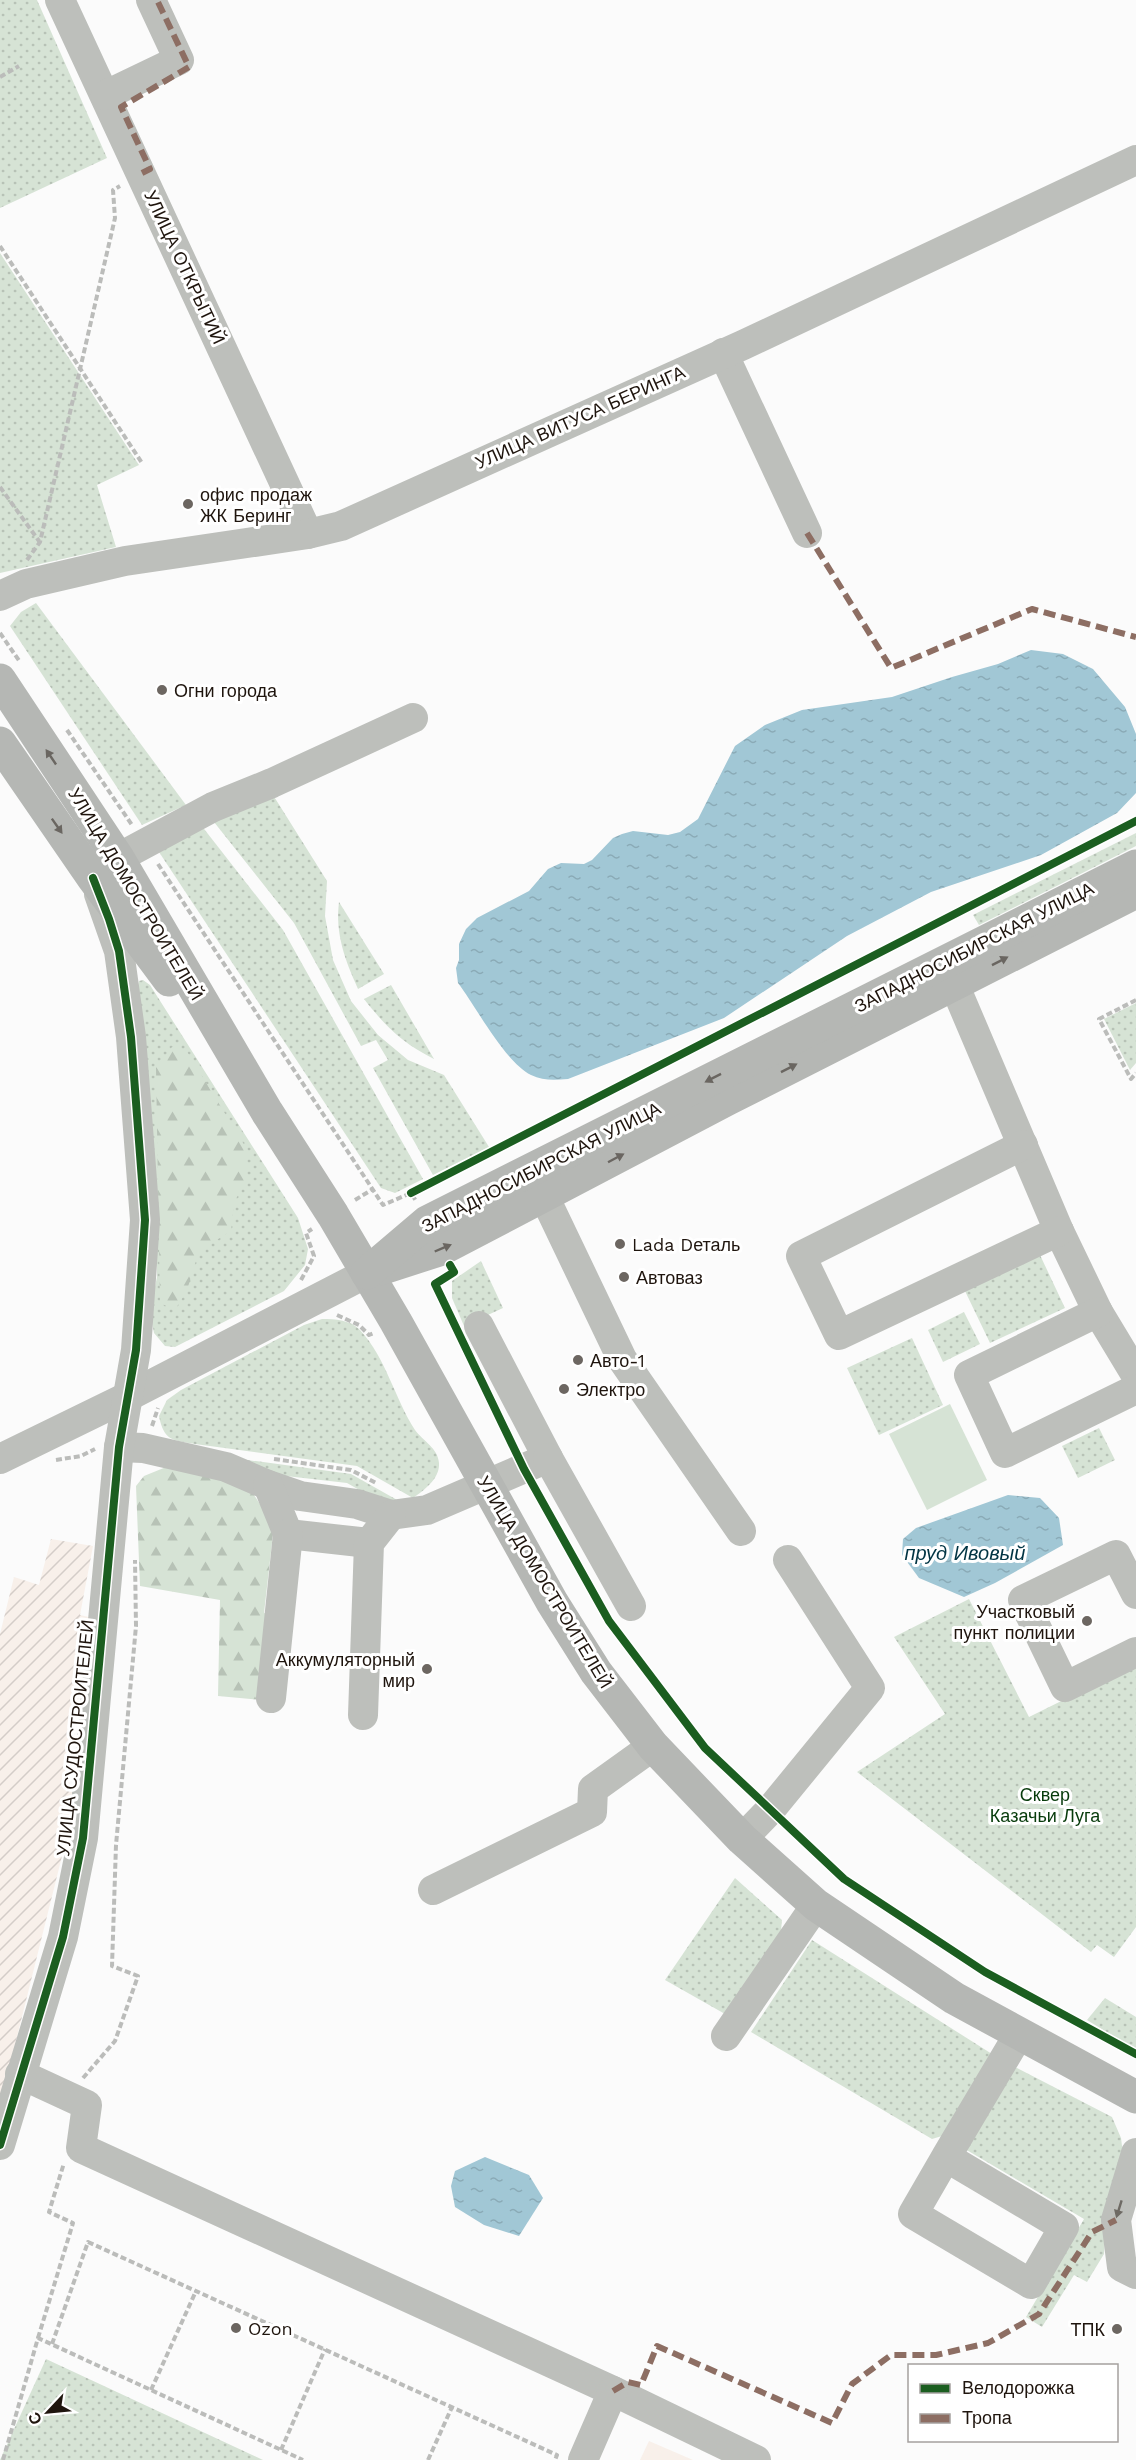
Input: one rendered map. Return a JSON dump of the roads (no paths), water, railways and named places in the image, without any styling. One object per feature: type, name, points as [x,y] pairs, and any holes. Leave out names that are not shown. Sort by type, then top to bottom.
[{"type":"main road","name":"УЛИЦА ДОМОСТРОИТЕЛЕЙ","points":[[13,676],[132,851],[267,1112],[367,1273],[552,1602],[596,1672],[653,1746],[742,1839],[816,1905],[954,1998],[1019,2034],[1134,2091]]},
{"type":"main road","name":"УЛИЦА ДОМОСТРОИТЕЛЕЙ","points":[[0,743],[93,878],[267,1112]]},
{"type":"main road","name":"ЗАПАДНОСИБИРСКАЯ УЛИЦА","points":[[367,1273],[427,1222],[1136,866]]},
{"type":"main road","name":"ЗАПАДНОСИБИРСКАЯ УЛИЦА","points":[[367,1273],[442,1250],[1136,892]]},
{"type":"street","name":"УЛИЦА ОТКРЫТИЙ","points":[[60,0],[106,94],[308,534]]},
{"type":"street","points":[[106,94],[179,60],[151,0]]},
{"type":"street","name":"УЛИЦА ВИТУСА БЕРИНГА","points":[[0,596],[26,584],[125,561],[327,531],[723,353],[1136,160]]},
{"type":"street","points":[[723,353],[807,533]]},
{"type":"street","points":[[132,851],[213,807],[272,783],[413,718]]},
{"type":"street","name":"УЛИЦА СУДОСТРОИТЕЛЕЙ","points":[[0,2145],[63,1937],[83,1838],[138,1441],[127,1397],[136,1350],[145,1220],[131,1037],[119,951],[110,920],[93,878]]},
{"type":"street","points":[[954,984],[1059,1231],[1098,1312],[1136,1375]]},
{"type":"street","points":[[1023,1145],[801,1256],[839,1335],[1059,1231]]},
{"type":"street","points":[[544,1196],[622,1359],[741,1531]]},
{"type":"street","points":[[0,1459],[127,1397],[367,1273]]},
{"type":"street","points":[[1098,1312],[969,1375],[1005,1453],[1136,1389]]},
{"type":"street","points":[[479,1326],[548,1458],[631,1606]]},
{"type":"street","points":[[138,1441],[226,1467],[300,1496],[357,1504],[391,1515],[427,1510],[548,1458]]},
{"type":"street","points":[[268,1485],[288,1534],[271,1698]]},
{"type":"street","points":[[363,1715],[369,1543],[391,1515]]},
{"type":"street","points":[[288,1534],[369,1543]]},
{"type":"street","points":[[1136,1594],[1116,1555],[1023,1600],[1065,1687],[1136,1652]]},
{"type":"street","points":[[742,1839],[771,1809],[870,1688],[788,1560]]},
{"type":"street","points":[[434,1890],[592,1812],[593,1789],[653,1746]]},
{"type":"street","points":[[726,2036],[816,1905]]},
{"type":"street","points":[[946,2157],[1065,2227],[1031,2284],[913,2214],[946,2157],[1019,2034]]},
{"type":"street","points":[[20,2074],[87,2105],[81,2148],[613,2391],[756,2460]]},
{"type":"street","points":[[1136,2153],[1116,2220],[1122,2267],[1136,2274]]},
{"type":"street","points":[[583,2460],[613,2391]]},
{"type":"water","points":[[1031,650],[1063,654],[1093,669],[1125,707],[1136,734],[1136,793],[1117,813],[1041,855],[931,892],[847,936],[724,1018],[568,1079],[540,1078],[521,1068],[501,1046],[458,983],[456,968],[459,960],[459,944],[466,929],[477,918],[529,891],[548,869],[561,863],[584,864],[592,860],[613,838],[622,834],[633,831],[668,835],[680,832],[698,819],[735,746],[765,725],[802,710],[892,697],[998,664]]},
{"type":"water","name":"пруд Ивовый","points":[[1008,1495],[1040,1498],[1059,1518],[1063,1545],[995,1583],[964,1597],[919,1578],[902,1555],[903,1539],[916,1528]]},
{"type":"water","points":[[485,2157],[529,2175],[543,2198],[519,2236],[484,2225],[455,2207],[451,2186],[455,2171]]},
{"type":"place","name":"офис продаж ЖК Беринг","points":[[188,504]]},
{"type":"place","name":"Огни города","points":[[162,690]]},
{"type":"place","name":"Lada Dеталь","points":[[620,1244]]},
{"type":"place","name":"Автоваз","points":[[624,1277]]},
{"type":"place","name":"Авто-1","points":[[578,1360]]},
{"type":"place","name":"Электро","points":[[564,1389]]},
{"type":"place","name":"Участковый пункт полиции","points":[[1087,1621]]},
{"type":"place","name":"Аккумуляторный мир","points":[[427,1669]]},
{"type":"place","name":"Ozon","points":[[236,2328]]},
{"type":"place","name":"ТПК","points":[[1117,2329]]},
{"type":"park label","name":"Сквер Казачьи Луга","points":[[1045,1804]]}]
